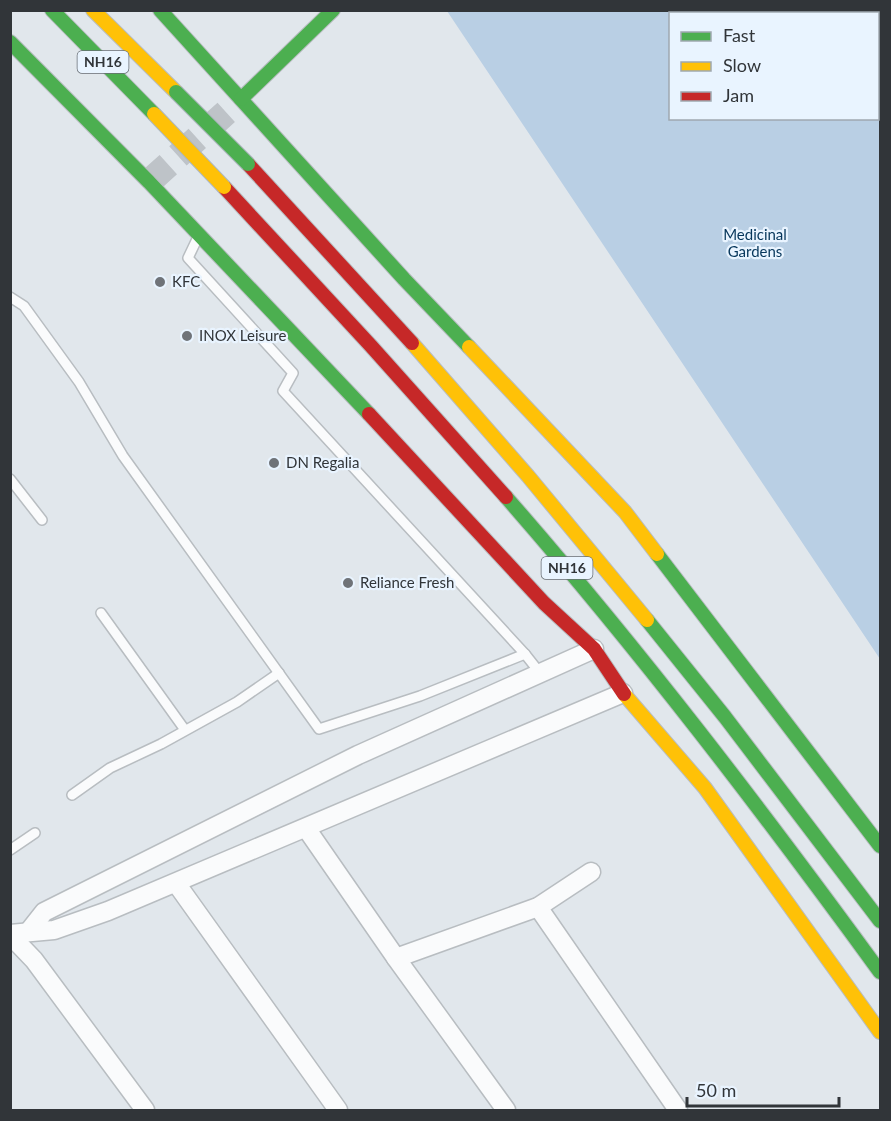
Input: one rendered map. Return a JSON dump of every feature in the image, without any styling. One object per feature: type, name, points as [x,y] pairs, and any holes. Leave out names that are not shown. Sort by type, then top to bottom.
[{"type":"main road","name":"NH16","points":[[52,10],[224,187],[364,336],[609,618],[704,735],[880,972]]},
{"type":"main road","name":"NH16","points":[[93,10],[248,164],[389,317],[616,581],[725,717],[880,921]]},
{"type":"main road","points":[[160,10],[396,270],[625,512],[880,846]]},
{"type":"main road","points":[[242,99],[333,10]]},
{"type":"main road","points":[[10,42],[149,182],[313,353],[544,603],[594,649],[623,693],[705,788],[880,1032]]},
{"type":"street","points":[[29,931],[44,912],[358,755],[594,649]]},
{"type":"street","points":[[10,935],[29,931],[54,930],[108,911],[623,693]]},
{"type":"street","points":[[306,828],[506,1110]]},
{"type":"street","points":[[396,958],[538,907],[591,872]]},
{"type":"street","points":[[176,883],[338,1110]]},
{"type":"street","points":[[538,907],[678,1110]]},
{"type":"street","points":[[10,935],[34,960],[145,1110]]},
{"type":"lane","points":[[199,235],[188,258],[293,373],[283,390],[540,673]]},
{"type":"lane","points":[[10,297],[24,306],[79,382],[123,456],[319,729],[420,696],[525,654]]},
{"type":"lane","points":[[10,479],[42,520]]},
{"type":"lane","points":[[102,613],[185,730]]},
{"type":"lane","points":[[72,795],[110,768],[237,702],[279,673]]},
{"type":"lane","points":[[10,850],[35,833]]},
{"type":"green space","name":"Medicinal Gardens","points":[[447,11],[880,11],[880,659]]},
{"type":"tunnel","points":[[149,182],[241,99]]},
{"type":"traffic: fast","points":[[52,10],[154,114]]},
{"type":"traffic: fast","points":[[160,10],[404,279],[469,347]]},
{"type":"traffic: fast","points":[[241,99],[333,10]]},
{"type":"traffic: fast","points":[[10,42],[149,182],[369,414]]},
{"type":"traffic: fast","points":[[176,92],[248,164]]},
{"type":"traffic: fast","points":[[506,497],[604,612],[698,730],[880,972]]},
{"type":"traffic: fast","points":[[657,554],[880,846]]},
{"type":"traffic: fast","points":[[647,620],[725,717],[880,921]]},
{"type":"traffic: slow","points":[[93,10],[176,92]]},
{"type":"traffic: slow","points":[[154,114],[224,187]]},
{"type":"traffic: slow","points":[[412,343],[528,476],[647,620]]},
{"type":"traffic: slow","points":[[469,347],[625,512],[657,554]]},
{"type":"traffic: slow","points":[[624,694],[705,788],[880,1032]]},
{"type":"traffic: jam","points":[[248,164],[412,343]]},
{"type":"traffic: jam","points":[[224,187],[506,497]]},
{"type":"traffic: jam","points":[[369,414],[544,603],[594,649],[624,694]]},
{"type":"place","name":"KFC","points":[[160,282]]},
{"type":"place","name":"INOX Leisure","points":[[187,336]]},
{"type":"place","name":"DN Regalia","points":[[274,463]]},
{"type":"place","name":"Reliance Fresh","points":[[348,583]]}]
